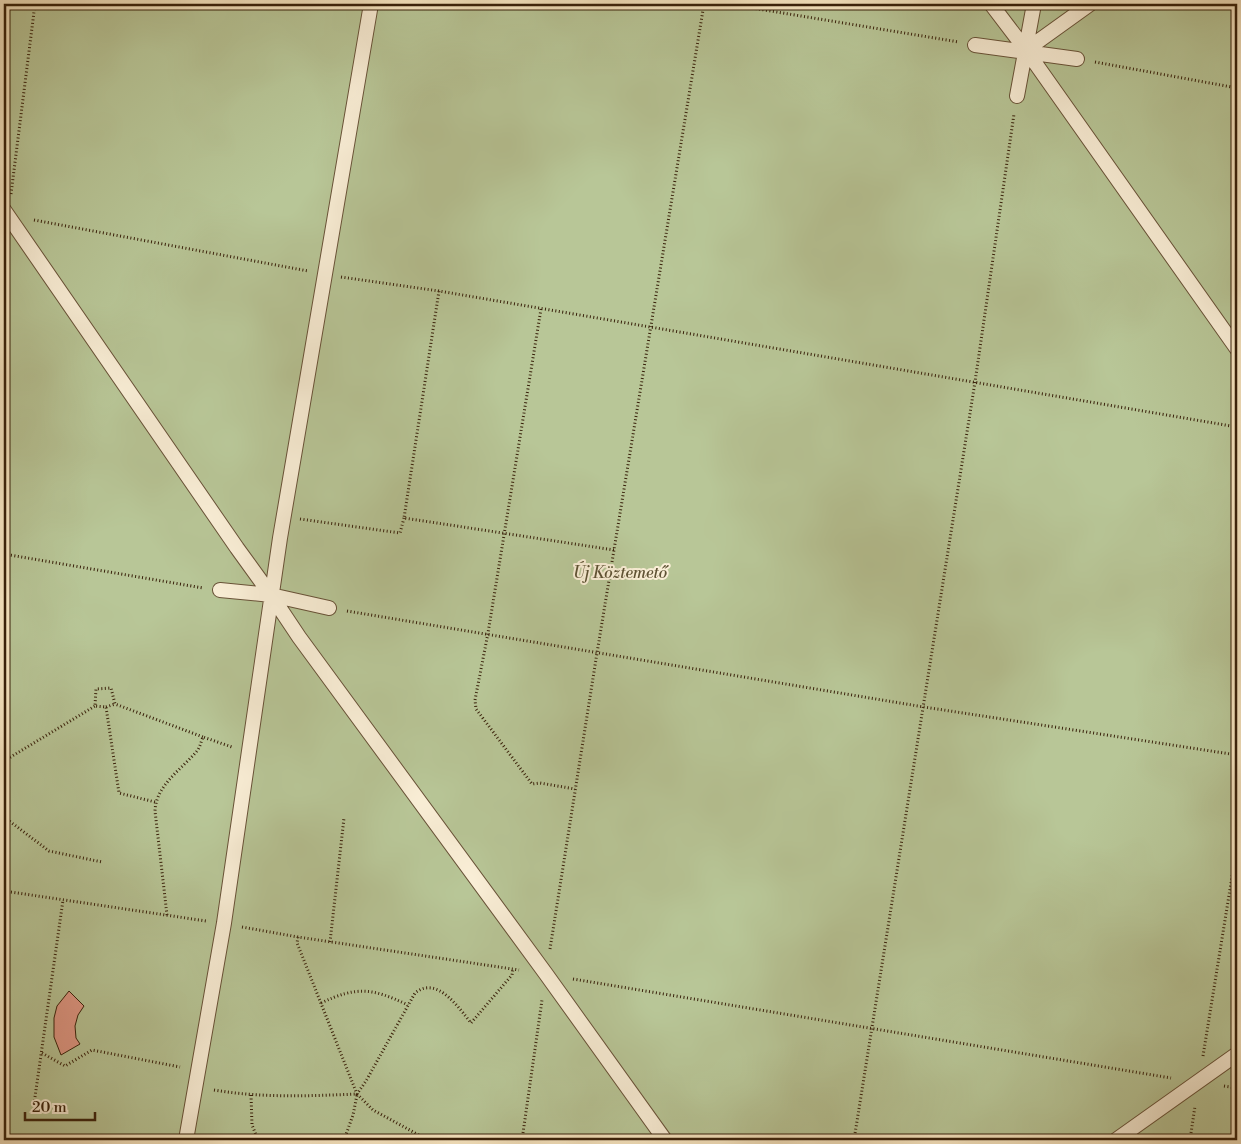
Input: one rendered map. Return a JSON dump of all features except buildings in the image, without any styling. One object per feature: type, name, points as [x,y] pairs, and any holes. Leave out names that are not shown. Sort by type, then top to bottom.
[{"type":"lane","points":[[186,1140],[224,923],[283,517],[371,4]]},
{"type":"lane","points":[[991,4],[1026,50],[1237,350]]},
{"type":"lane","points":[[1017,96],[1034,4]]},
{"type":"lane","points":[[1026,50],[1090,4]]},
{"type":"lane","points":[[975,45],[1026,50],[1077,59]]},
{"type":"lane","points":[[6,213],[304,645],[546,974],[665,1140]]},
{"type":"lane","points":[[220,590],[271,595],[329,608]]},
{"type":"lane","points":[[1116,1140],[1237,1054]]},
{"type":"path","points":[[35,4],[6,213],[324,274],[439,291],[1237,426]]},
{"type":"path","points":[[522,1140],[575,789],[704,4]]},
{"type":"path","points":[[728,4],[975,45]]},
{"type":"path","points":[[1077,59],[1237,88]]},
{"type":"path","points":[[854,1140],[975,382],[1017,96]]},
{"type":"path","points":[[283,517],[400,534],[439,291]]},
{"type":"path","points":[[541,309],[476,709],[532,784],[540,783],[575,789]]},
{"type":"path","points":[[404,518],[614,550]]},
{"type":"path","points":[[4,554],[220,590]]},
{"type":"path","points":[[329,608],[924,707],[1237,755]]},
{"type":"path","points":[[95,706],[96,689],[111,688],[116,704]]},
{"type":"path","points":[[4,761],[95,706],[106,707],[116,704],[203,737],[249,750]]},
{"type":"path","points":[[106,707],[119,793],[155,802]]},
{"type":"path","points":[[167,915],[154,811],[155,802],[161,789],[198,750],[203,737]]},
{"type":"path","points":[[4,817],[50,851],[102,862]]},
{"type":"path","points":[[330,942],[344,818]]},
{"type":"path","points":[[1190,1140],[1237,846]]},
{"type":"path","points":[[4,890],[546,974],[1237,1088]]},
{"type":"path","points":[[34,1104],[62,900]]},
{"type":"path","points":[[298,937],[297,944],[357,1094],[373,1110],[428,1140]]},
{"type":"path","points":[[344,1140],[353,1115],[357,1094],[415,993],[420,989],[428,987],[437,989],[455,1003],[471,1023],[512,975],[514,969]]},
{"type":"path","points":[[321,1003],[340,994],[356,991],[376,992],[408,1005]]},
{"type":"path","points":[[42,1053],[65,1066],[92,1050],[198,1070]]},
{"type":"path","points":[[195,1087],[251,1095],[357,1094]]},
{"type":"path","points":[[251,1095],[252,1125],[258,1140]]},
{"type":"green space","name":"Új Köztemető","points":[[4,4],[1237,4],[1237,1140],[4,1140]]}]
